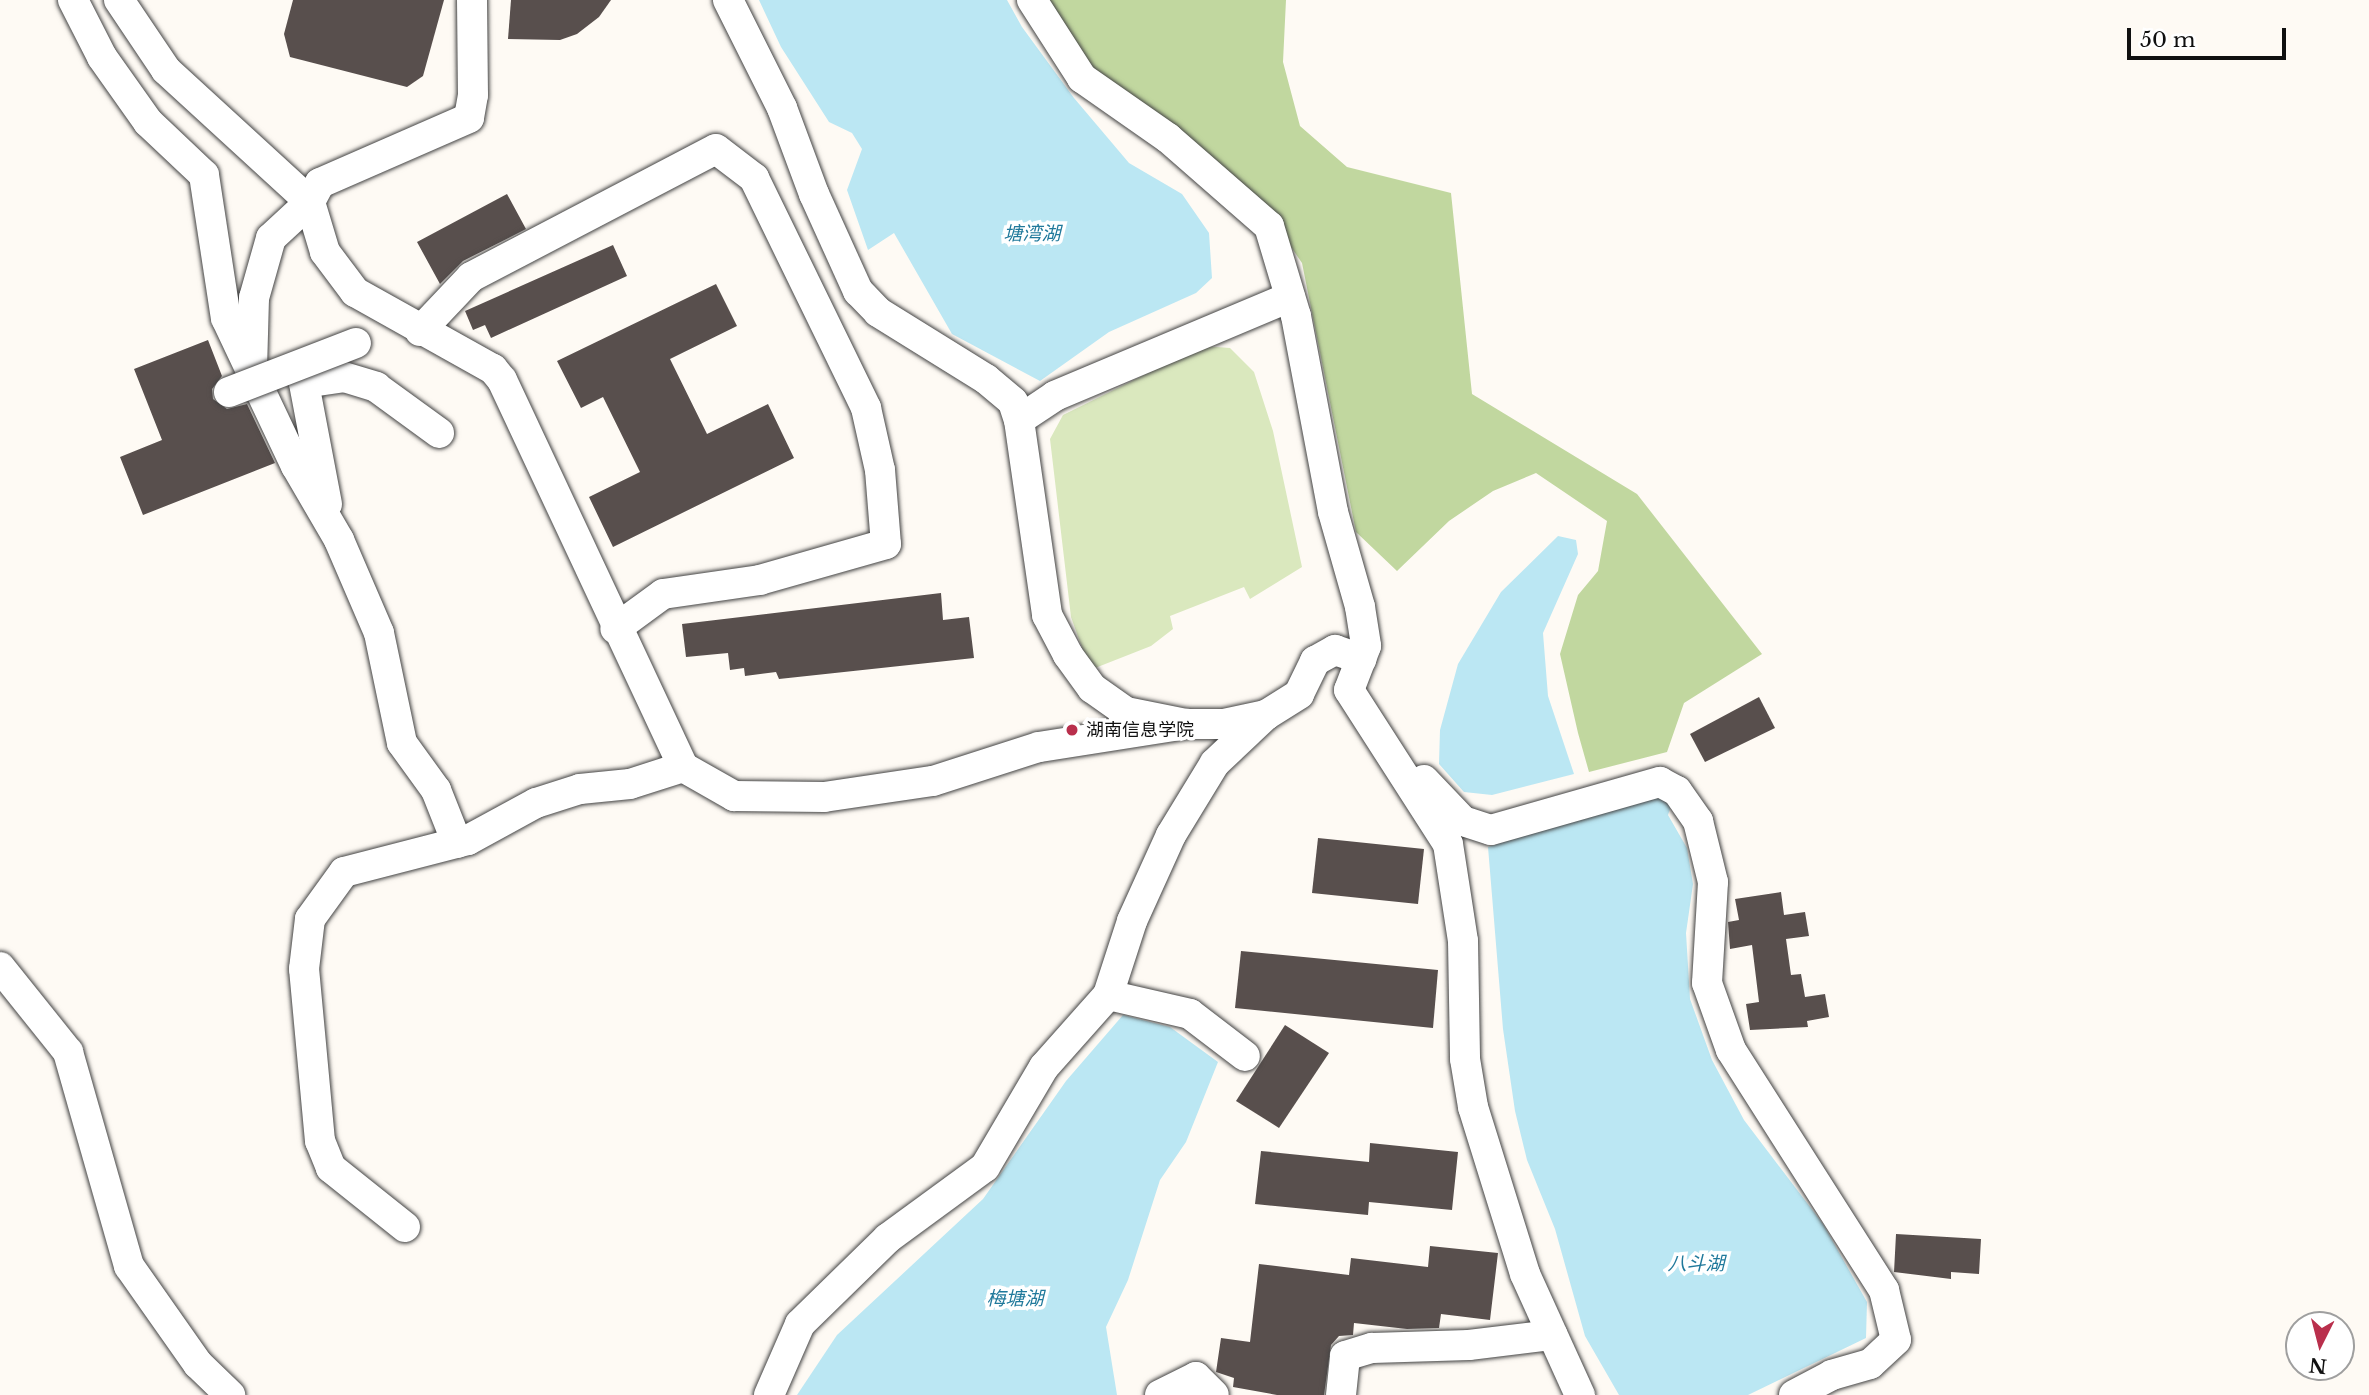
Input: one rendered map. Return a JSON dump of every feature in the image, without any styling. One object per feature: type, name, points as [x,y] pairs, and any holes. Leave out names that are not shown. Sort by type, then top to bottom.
[{"type":"street","points":[[73,0],[103,57],[148,122],[204,175],[226,318],[296,466],[332,528],[379,633],[402,743],[436,790],[457,843]]},
{"type":"street","points":[[119,0],[166,70],[310,202],[325,253],[355,292],[420,331],[493,369],[502,380],[615,629],[683,767],[734,796],[824,797],[933,780],[1040,747],[1186,724],[1224,723],[1266,715]]},
{"type":"street","points":[[251,372],[254,298],[271,237],[310,202],[320,183],[469,118],[473,95],[472,0]]},
{"type":"street","points":[[728,0],[782,108],[814,194],[858,291],[878,312],[986,379],[1013,402],[1019,419],[1047,615],[1068,655],[1092,688],[1126,712],[1186,724]]},
{"type":"street","points":[[1032,0],[1082,78],[1168,138],[1269,226],[1290,297],[1333,512],[1360,607],[1366,646],[1349,690],[1390,749],[1448,844],[1463,941],[1465,1059],[1472,1107],[1525,1275],[1580,1395]]},
{"type":"street","points":[[420,331],[471,277],[716,149],[754,178],[866,408],[880,470],[886,544],[760,580],[663,594],[615,629]]},
{"type":"street","points":[[1019,419],[1055,396],[1290,297]]},
{"type":"street","points":[[229,392],[356,343],[392,314]]},
{"type":"street","points":[[332,528],[304,383],[344,377],[376,387],[439,433]]},
{"type":"street","points":[[769,1395],[800,1324],[888,1238],[985,1167],[1044,1067],[1108,995],[1132,921],[1171,835],[1215,764],[1266,715],[1299,694],[1315,661],[1335,650],[1361,660]]},
{"type":"street","points":[[1390,749],[1464,821],[1491,830],[1660,782],[1677,791],[1698,821],[1713,882],[1707,983],[1731,1050],[1884,1290],[1896,1340],[1870,1364],[1832,1375],[1794,1395]]},
{"type":"street","points":[[405,1227],[331,1168],[320,1141],[303,969],[310,919],[344,872],[457,843],[536,803],[580,789],[630,784],[683,767]]},
{"type":"street","points":[[0,967],[68,1052],[129,1266],[198,1364],[230,1395]]},
{"type":"street","points":[[1108,995],[1190,1014],[1245,1056]]},
{"type":"street","points":[[1341,1395],[1345,1356],[1371,1348],[1469,1345],[1552,1335]]},
{"type":"street","points":[[1160,1395],[1196,1377],[1214,1395]]},
{"type":"green space","points":[[1040,0],[1286,0],[1283,62],[1300,126],[1347,167],[1451,193],[1472,394],[1637,494],[1762,654],[1684,703],[1667,752],[1589,772],[1578,733],[1560,654],[1578,595],[1598,571],[1607,521],[1536,473],[1493,491],[1449,521],[1397,571],[1356,532],[1302,263],[1272,219],[1081,68]]},
{"type":"green space","points":[[1203,346],[1230,348],[1254,372],[1273,431],[1302,567],[1250,599],[1244,587],[1170,616],[1173,629],[1151,646],[1090,670],[1071,617],[1050,439],[1063,415]]},
{"type":"water","name":"塘湾湖","points":[[759,0],[1007,0],[1022,27],[1074,98],[1129,163],[1182,194],[1209,233],[1212,278],[1196,293],[1109,332],[1040,381],[952,334],[894,233],[868,250],[847,190],[862,149],[852,133],[829,122],[781,47]]},
{"type":"water","points":[[1558,536],[1576,540],[1578,554],[1543,633],[1548,696],[1574,774],[1492,795],[1464,792],[1439,764],[1440,730],[1458,664],[1501,592]]},
{"type":"water","name":"八斗湖","points":[[1657,792],[1671,806],[1668,815],[1687,848],[1693,884],[1686,933],[1690,999],[1712,1060],[1744,1120],[1823,1224],[1867,1302],[1866,1338],[1748,1395],[1619,1395],[1585,1336],[1555,1229],[1527,1160],[1515,1111],[1503,1029],[1488,847]]},
{"type":"water","name":"梅塘湖","points":[[1123,1015],[1170,1027],[1218,1062],[1186,1142],[1160,1180],[1128,1280],[1106,1327],[1117,1395],[797,1395],[837,1335],[983,1199],[1066,1081]]},
{"type":"building","points":[[293,0],[444,0],[423,76],[407,87],[290,57],[284,34]]},
{"type":"building","points":[[511,0],[611,0],[599,17],[577,34],[560,40],[508,39]]},
{"type":"building","points":[[507,194],[526,229],[463,261],[440,284],[417,242]]},
{"type":"building","points":[[613,245],[627,276],[491,338],[485,325],[473,330],[465,311]]},
{"type":"building","points":[[716,284],[737,326],[670,359],[707,434],[768,404],[794,458],[613,547],[589,497],[640,472],[603,397],[581,408],[557,361]]},
{"type":"building","points":[[208,340],[222,376],[212,389],[213,399],[227,409],[247,404],[275,463],[143,515],[120,457],[162,440],[134,369]]},
{"type":"building","points":[[941,593],[943,620],[969,617],[974,658],[779,679],[776,672],[745,676],[744,668],[730,670],[728,653],[686,657],[682,624]]},
{"type":"building","points":[[1759,697],[1775,728],[1705,762],[1690,734]]},
{"type":"building","points":[[1318,838],[1424,849],[1418,904],[1312,893]]},
{"type":"building","points":[[1781,892],[1784,915],[1805,912],[1809,936],[1786,939],[1791,975],[1801,974],[1805,997],[1825,994],[1829,1017],[1807,1021],[1808,1027],[1750,1030],[1746,1004],[1759,1002],[1752,945],[1730,949],[1728,922],[1739,920],[1735,899]]},
{"type":"building","points":[[1241,951],[1438,970],[1433,1028],[1235,1008]]},
{"type":"building","points":[[1285,1025],[1329,1053],[1279,1128],[1236,1101]]},
{"type":"building","points":[[1370,1143],[1458,1152],[1452,1210],[1369,1202],[1368,1215],[1255,1204],[1261,1151],[1369,1162]]},
{"type":"building","points":[[1896,1234],[1981,1239],[1979,1274],[1951,1272],[1951,1279],[1894,1272]]},
{"type":"building","points":[[1430,1246],[1498,1253],[1490,1320],[1441,1314],[1439,1328],[1407,1329],[1354,1323],[1353,1335],[1339,1336],[1331,1345],[1324,1395],[1277,1395],[1233,1387],[1234,1378],[1216,1372],[1221,1338],[1250,1342],[1259,1264],[1349,1275],[1351,1258],[1428,1267]]},
{"type":"place","name":"湖南信息学院","points":[[1072,730]]}]
